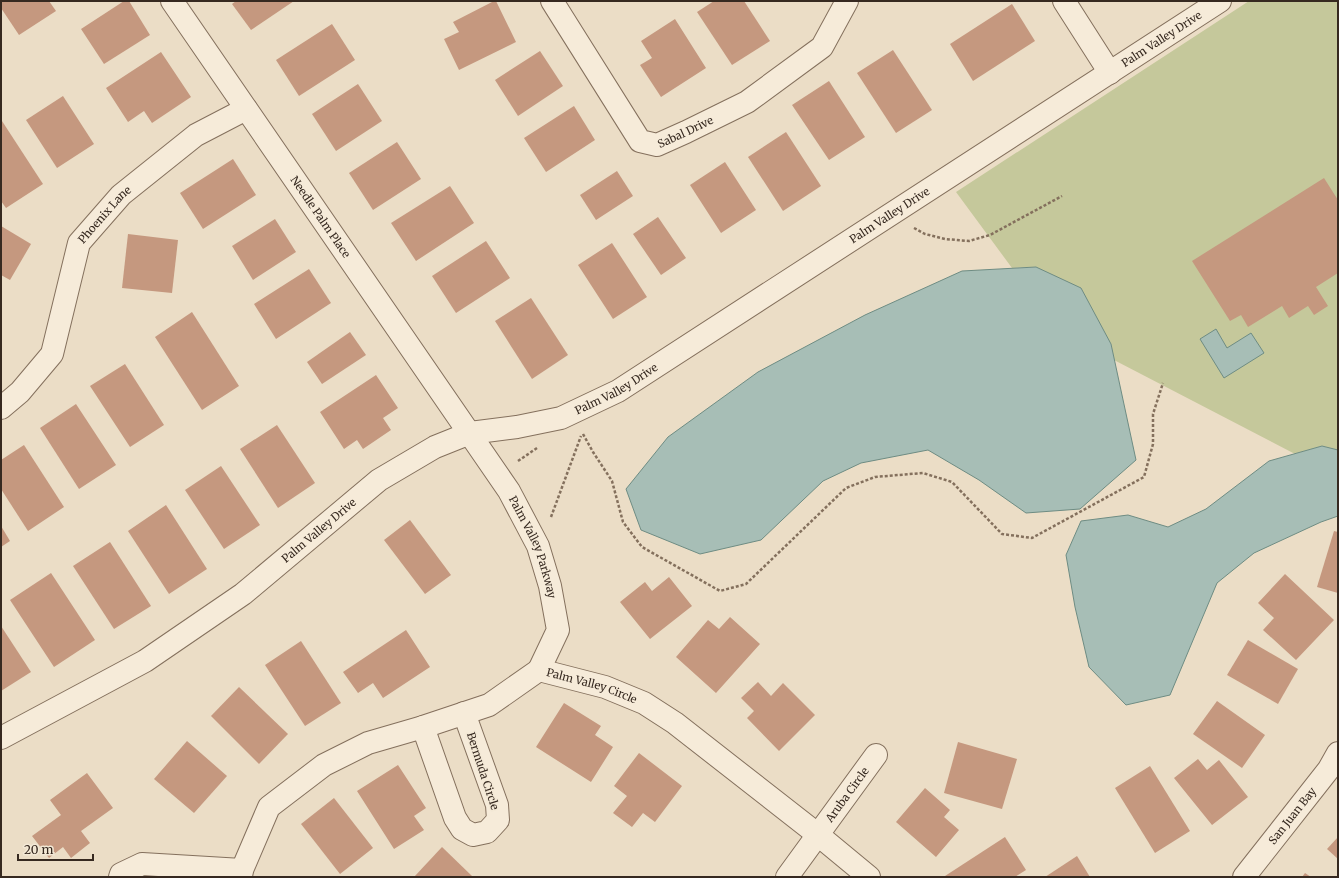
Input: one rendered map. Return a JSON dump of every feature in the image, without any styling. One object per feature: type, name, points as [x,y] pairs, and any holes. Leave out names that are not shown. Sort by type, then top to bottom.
[{"type":"street","name":"Needle Palm Place","points":[[172,1],[470,433]]},
{"type":"street","name":"Sabal Drive","points":[[552,1],[640,141],[657,145],[747,102],[822,47],[847,1]]},
{"type":"street","points":[[1064,1],[1110,73]]},
{"type":"street","name":"Palm Valley Drive","points":[[1,738],[145,661],[243,594],[379,480],[435,448],[470,433],[517,427],[561,418],[618,390],[1220,1]]},
{"type":"street","name":"Phoenix Lane","points":[[1,408],[20,392],[52,354],[79,244],[121,195],[196,135],[246,108]]},
{"type":"street","name":"Palm Valley Parkway","points":[[470,433],[509,491],[538,546],[550,586],[558,630],[539,670]]},
{"type":"street","name":"Palm Valley Circle","points":[[242,873],[269,807],[324,765],[368,743],[423,727],[488,705],[539,670],[605,687],[644,702],[675,723],[818,834],[869,877]]},
{"type":"street","name":"Bermuda Circle","points":[[423,727],[455,818],[462,829],[472,835],[487,832],[498,820],[497,805],[464,713]]},
{"type":"street","name":"San Juan Bay","points":[[1244,877],[1328,769],[1338,753]]},
{"type":"street","name":"Aruba Circle","points":[[787,877],[876,755]]},
{"type":"street","points":[[120,877],[121,874],[142,864],[242,873]]},
{"type":"path","points":[[912,227],[925,234],[945,239],[969,241],[990,235],[1062,196]]},
{"type":"path","points":[[582,432],[612,481],[623,522],[642,548],[720,591],[746,584],[846,488],[875,477],[923,473],[952,482],[1002,534],[1032,538],[1144,477],[1154,444],[1153,414],[1163,383]]},
{"type":"path","points":[[576,434],[582,432]]},
{"type":"path","points":[[538,546],[546,530],[582,432]]},
{"type":"path","points":[[495,470],[522,459],[538,448]]},
{"type":"green space","points":[[1249,1],[1338,1],[1338,450],[1322,446],[1295,454],[1114,360],[1111,344],[1036,267],[1012,268],[956,192]]},
{"type":"water","points":[[1036,267],[1081,288],[1111,344],[1136,460],[1080,509],[1026,513],[979,480],[928,450],[861,463],[823,481],[761,540],[700,554],[641,530],[626,489],[668,437],[758,372],[865,315],[962,271]]},
{"type":"water","points":[[1216,329],[1227,348],[1251,333],[1264,353],[1224,378],[1200,339]]},
{"type":"water","points":[[1322,446],[1338,450],[1338,516],[1321,522],[1254,553],[1217,583],[1170,695],[1126,705],[1089,667],[1075,607],[1066,555],[1081,521],[1128,515],[1168,527],[1206,509],[1269,461]]},
{"type":"building","points":[[1,1],[49,1],[56,11],[19,35],[1,8]]},
{"type":"building","points":[[124,1],[129,1],[150,35],[104,64],[81,29]]},
{"type":"building","points":[[236,1],[294,1],[251,30],[232,4]]},
{"type":"building","points":[[496,1],[516,42],[459,70],[444,39],[459,32],[453,22]]},
{"type":"building","points":[[714,1],[744,1],[770,41],[732,65],[697,12]]},
{"type":"building","points":[[1012,4],[1035,41],[973,81],[950,44]]},
{"type":"building","points":[[675,19],[706,68],[661,97],[640,65],[652,58],[641,41]]},
{"type":"building","points":[[332,24],[355,60],[299,96],[276,60]]},
{"type":"building","points":[[893,50],[932,110],[896,133],[857,73]]},
{"type":"building","points":[[540,51],[563,86],[518,116],[495,80]]},
{"type":"building","points":[[161,52],[191,97],[152,123],[144,111],[128,122],[106,88]]},
{"type":"building","points":[[829,81],[865,137],[829,160],[792,105]]},
{"type":"building","points":[[358,84],[382,121],[336,151],[312,114]]},
{"type":"building","points":[[63,96],[94,144],[57,168],[26,120]]},
{"type":"building","points":[[574,106],[595,140],[546,172],[524,138]]},
{"type":"building","points":[[2,121],[43,184],[6,208],[1,201]]},
{"type":"building","points":[[786,132],[821,186],[783,211],[748,157]]},
{"type":"building","points":[[397,142],[421,179],[373,210],[349,173]]},
{"type":"building","points":[[233,159],[256,195],[203,229],[180,193]]},
{"type":"building","points":[[725,162],[756,210],[721,233],[690,185]]},
{"type":"building","points":[[617,171],[633,196],[596,220],[580,195]]},
{"type":"building","points":[[1324,178],[1338,200],[1338,273],[1316,287],[1328,306],[1314,315],[1308,306],[1289,318],[1282,306],[1248,327],[1241,315],[1230,321],[1192,261]]},
{"type":"building","points":[[450,186],[474,223],[416,261],[391,223]]},
{"type":"building","points":[[658,217],[686,258],[661,275],[633,234]]},
{"type":"building","points":[[275,219],[296,252],[253,280],[232,246]]},
{"type":"building","points":[[1,226],[31,244],[10,280],[1,275]]},
{"type":"building","points":[[128,234],[178,240],[172,293],[122,288]]},
{"type":"building","points":[[486,241],[510,278],[456,313],[432,276]]},
{"type":"building","points":[[612,243],[647,297],[613,319],[578,265]]},
{"type":"building","points":[[309,269],[331,303],[276,339],[254,304]]},
{"type":"building","points":[[531,298],[568,355],[532,379],[495,321]]},
{"type":"building","points":[[192,312],[239,386],[202,410],[155,337]]},
{"type":"building","points":[[350,332],[366,355],[322,384],[307,362]]},
{"type":"building","points":[[125,364],[164,425],[130,447],[90,386]]},
{"type":"building","points":[[376,375],[398,408],[383,418],[391,430],[363,449],[357,440],[344,449],[320,412]]},
{"type":"building","points":[[76,404],[116,465],[79,489],[40,428]]},
{"type":"building","points":[[277,425],[315,483],[278,508],[240,449]]},
{"type":"building","points":[[24,445],[64,507],[28,531],[1,489],[1,460]]},
{"type":"building","points":[[221,466],[260,525],[224,549],[185,490]]},
{"type":"building","points":[[166,505],[207,569],[169,594],[128,531]]},
{"type":"building","points":[[410,520],[451,575],[425,594],[384,540]]},
{"type":"building","points":[[1,526],[10,541],[1,547]]},
{"type":"building","points":[[1334,531],[1338,532],[1338,593],[1317,587]]},
{"type":"building","points":[[110,542],[151,606],[114,629],[73,566]]},
{"type":"building","points":[[51,573],[95,640],[54,667],[10,600]]},
{"type":"building","points":[[1285,574],[1334,620],[1296,660],[1263,630],[1274,618],[1258,603]]},
{"type":"building","points":[[669,577],[692,606],[650,639],[620,602],[645,582],[652,591]]},
{"type":"building","points":[[730,617],[760,644],[716,693],[676,657],[708,620],[719,629]]},
{"type":"building","points":[[1,626],[31,672],[1,691]]},
{"type":"building","points":[[406,630],[430,667],[383,698],[373,683],[358,693],[343,672]]},
{"type":"building","points":[[1248,640],[1298,669],[1278,704],[1227,675]]},
{"type":"building","points":[[301,641],[341,703],[305,726],[265,665]]},
{"type":"building","points":[[758,682],[771,696],[783,683],[815,715],[779,751],[747,718],[754,711],[741,698]]},
{"type":"building","points":[[239,687],[288,734],[259,764],[211,716]]},
{"type":"building","points":[[1217,701],[1265,735],[1242,768],[1193,734]]},
{"type":"building","points":[[564,703],[601,726],[595,735],[613,747],[591,782],[536,747]]},
{"type":"building","points":[[187,741],[227,776],[194,813],[154,779]]},
{"type":"building","points":[[958,742],[1017,759],[1002,809],[944,793]]},
{"type":"building","points":[[639,753],[682,786],[655,822],[643,813],[632,827],[613,813],[627,796],[614,786]]},
{"type":"building","points":[[1198,759],[1207,770],[1219,760],[1248,797],[1212,825],[1174,778]]},
{"type":"building","points":[[398,765],[426,808],[414,816],[424,830],[394,849],[357,791]]},
{"type":"building","points":[[1150,766],[1190,831],[1155,853],[1115,788]]},
{"type":"building","points":[[87,773],[113,808],[81,831],[90,843],[71,858],[63,847],[49,858],[32,836],[61,815],[50,800]]},
{"type":"building","points":[[925,788],[950,810],[944,817],[959,830],[936,857],[896,822]]},
{"type":"building","points":[[334,798],[373,848],[340,874],[301,824]]},
{"type":"building","points":[[1005,837],[1026,870],[1015,877],[945,876]]},
{"type":"building","points":[[1338,837],[1338,859],[1327,849]]},
{"type":"building","points":[[442,847],[472,876],[471,877],[414,877]]},
{"type":"building","points":[[1077,856],[1090,877],[1045,877]]},
{"type":"building","points":[[1305,873],[1311,877],[1302,877]]}]
